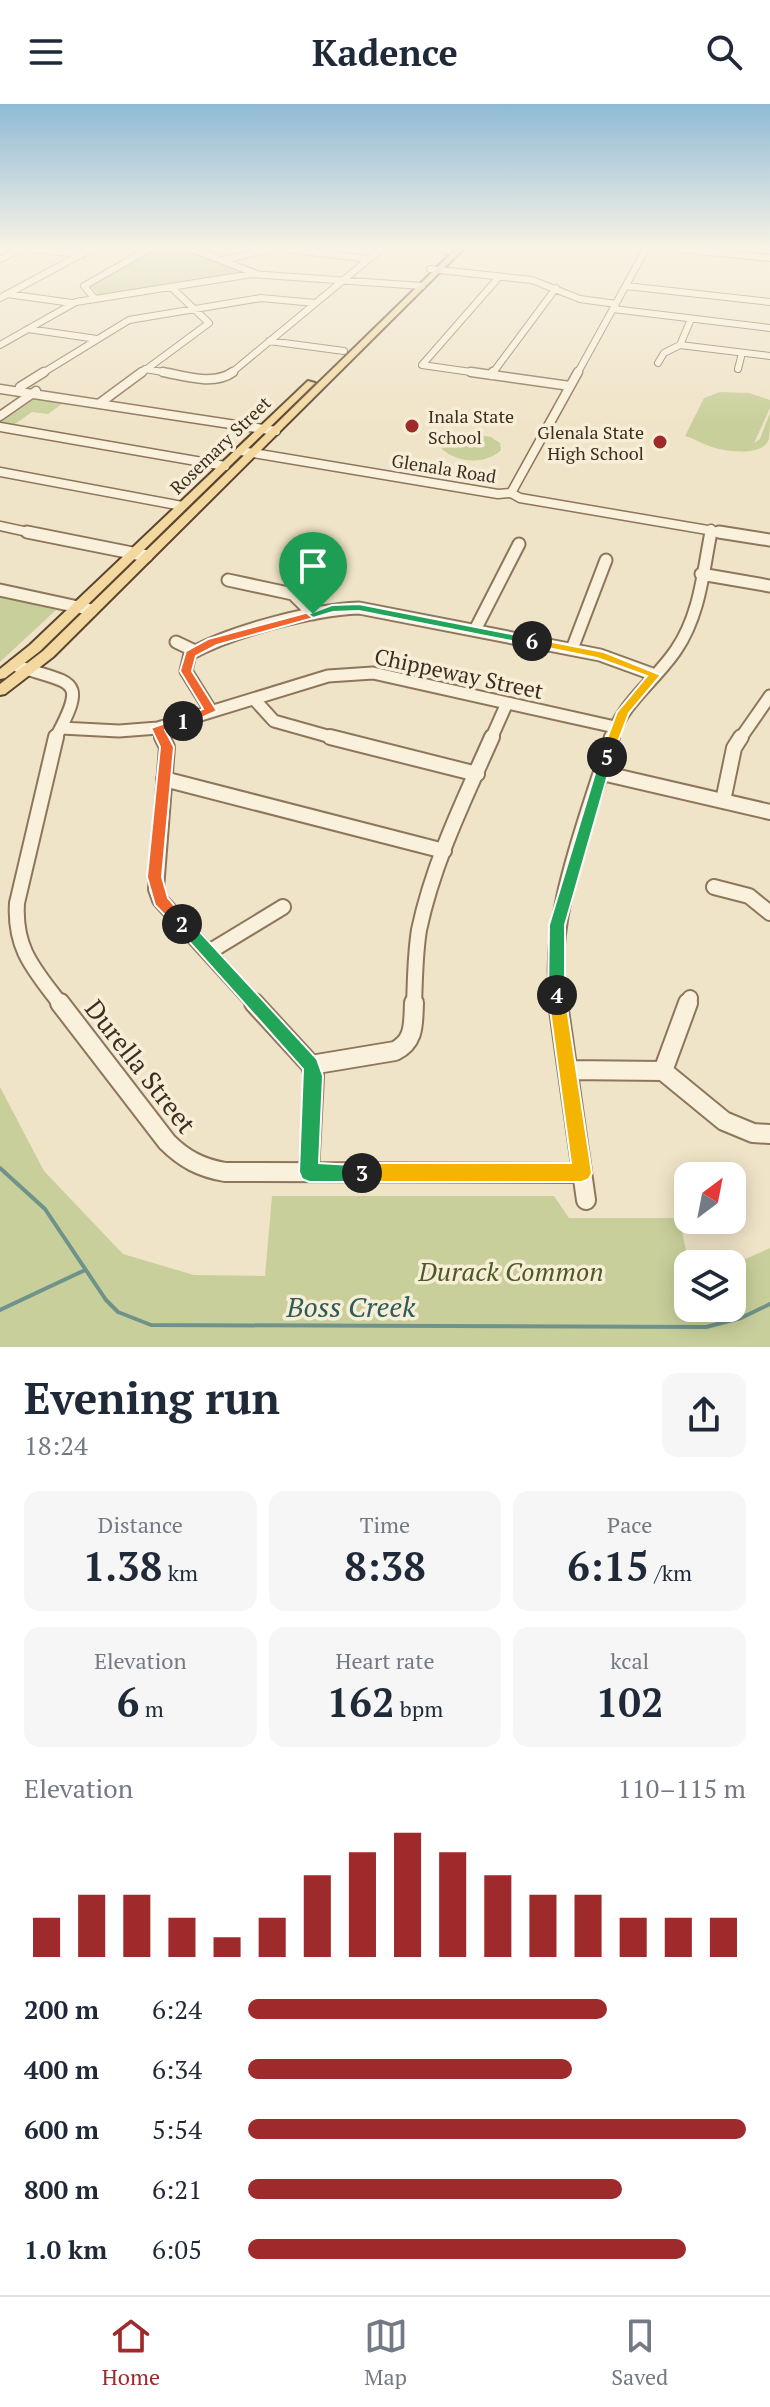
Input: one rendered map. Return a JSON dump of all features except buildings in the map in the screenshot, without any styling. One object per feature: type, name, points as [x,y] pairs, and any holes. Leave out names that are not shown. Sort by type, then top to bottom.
[{"type":"main road","name":"Rosemary Street","points":[[22,668],[76,607],[393,307]]},
{"type":"main road","name":"Rosemary Street","points":[[22,668],[92,610],[254,453],[397,307]]},
{"type":"main road","points":[[0,675],[22,668]]},
{"type":"main road","points":[[0,691],[22,668]]},
{"type":"street","points":[[0,345],[65,307]]},
{"type":"street","points":[[20,387],[129,320],[207,307]]},
{"type":"street","points":[[145,369],[219,379],[228,376],[310,307]]},
{"type":"street","points":[[472,307],[422,363],[570,386]]},
{"type":"street","points":[[491,375],[542,307]]},
{"type":"street","points":[[511,493],[613,307]]},
{"type":"street","points":[[620,307],[770,328]]},
{"type":"street","points":[[100,403],[207,325],[209,323],[195,309]]},
{"type":"street","points":[[680,345],[691,319]]},
{"type":"street","points":[[28,329],[97,339]]},
{"type":"street","points":[[269,341],[344,351]]},
{"type":"street","points":[[658,363],[664,353],[680,345],[770,356]]},
{"type":"street","points":[[738,369],[742,353]]},
{"type":"street","points":[[0,386],[276,431]]},
{"type":"street","points":[[0,386],[35,392]]},
{"type":"street","points":[[0,416],[35,392]]},
{"type":"street","points":[[0,405],[12,408]]},
{"type":"street","points":[[0,427],[225,466]]},
{"type":"street","name":"Glenala Road","points":[[241,451],[498,494],[511,493],[520,498],[770,540]]},
{"type":"street","points":[[0,472],[182,506]]},
{"type":"street","points":[[0,526],[147,556]]},
{"type":"street","points":[[586,1200],[555,984],[557,925],[615,727],[686,633],[711,530]]},
{"type":"street","points":[[475,630],[519,544]]},
{"type":"street","points":[[572,649],[606,560]]},
{"type":"street","points":[[701,574],[770,586]]},
{"type":"street","points":[[228,580],[293,594],[313,614]]},
{"type":"street","points":[[0,590],[92,610]]},
{"type":"street","points":[[211,711],[186,671],[186,662],[195,651],[212,642],[332,609],[359,608],[572,649],[614,659],[655,675]]},
{"type":"street","points":[[176,642],[195,651]]},
{"type":"street","name":"Durella Street","points":[[22,668],[65,682],[72,688],[73,706],[53,744],[17,903],[17,934],[26,959],[167,1142],[185,1159],[202,1168],[225,1172],[582,1173]]},
{"type":"street","name":"Chippeway Street","points":[[61,728],[119,731],[158,728],[350,672],[373,673],[615,727]]},
{"type":"street","points":[[723,801],[734,748],[770,696]]},
{"type":"street","points":[[254,699],[274,721],[289,727],[477,774]]},
{"type":"street","points":[[311,1065],[395,1051],[405,1046],[411,1038],[414,957],[424,906],[507,703]]},
{"type":"street","points":[[158,728],[167,747],[156,889],[160,900],[311,1065],[314,1076],[309,1172]]},
{"type":"street","points":[[602,773],[770,812]]},
{"type":"street","points":[[164,779],[444,851]]},
{"type":"street","points":[[714,887],[749,896],[770,913]]},
{"type":"street","points":[[209,952],[283,907]]},
{"type":"street","points":[[663,1071],[690,998]]},
{"type":"street","points":[[568,1070],[663,1071],[719,1121],[752,1135],[770,1134]]},
{"type":"green space","points":[[720,392],[749,393],[770,400],[770,408],[754,443],[760,439],[770,413],[769,439],[765,445],[751,451],[723,450],[685,436],[704,398]]},
{"type":"green space","points":[[37,397],[66,401],[48,414],[32,412],[12,426],[0,423]]},
{"type":"green space","points":[[472,434],[491,437],[500,443],[501,450],[488,458],[472,460],[455,457],[442,449],[442,444],[453,436]]},
{"type":"green space","points":[[0,596],[56,610],[0,662]]},
{"type":"green space","name":"Durack Common","points":[[0,1087],[44,1171],[123,1254],[194,1275],[265,1276],[272,1196],[554,1196],[569,1218],[674,1218],[674,1234],[682,1234],[686,1250],[674,1250],[674,1322],[746,1322],[746,1259],[770,1248],[770,1347],[0,1347]]},
{"type":"waterway","name":"Boss Creek","points":[[0,1168],[45,1209],[106,1300],[118,1312],[151,1325],[706,1327],[741,1318],[770,1304]]},
{"type":"waterway","points":[[0,1310],[83,1271]]},
{"type":"place","name":"Inala State School","points":[[412,426]]},
{"type":"place","name":"Glenala State High School","points":[[660,442]]},
{"type":"route","points":[[347,607],[371,609],[600,655],[655,675],[623,712],[615,727],[557,925],[555,984],[582,1173],[309,1172],[314,1076],[311,1065],[160,900],[155,877],[167,747],[158,728],[211,711],[186,671],[190,654],[212,642],[313,614],[347,607]]}]
